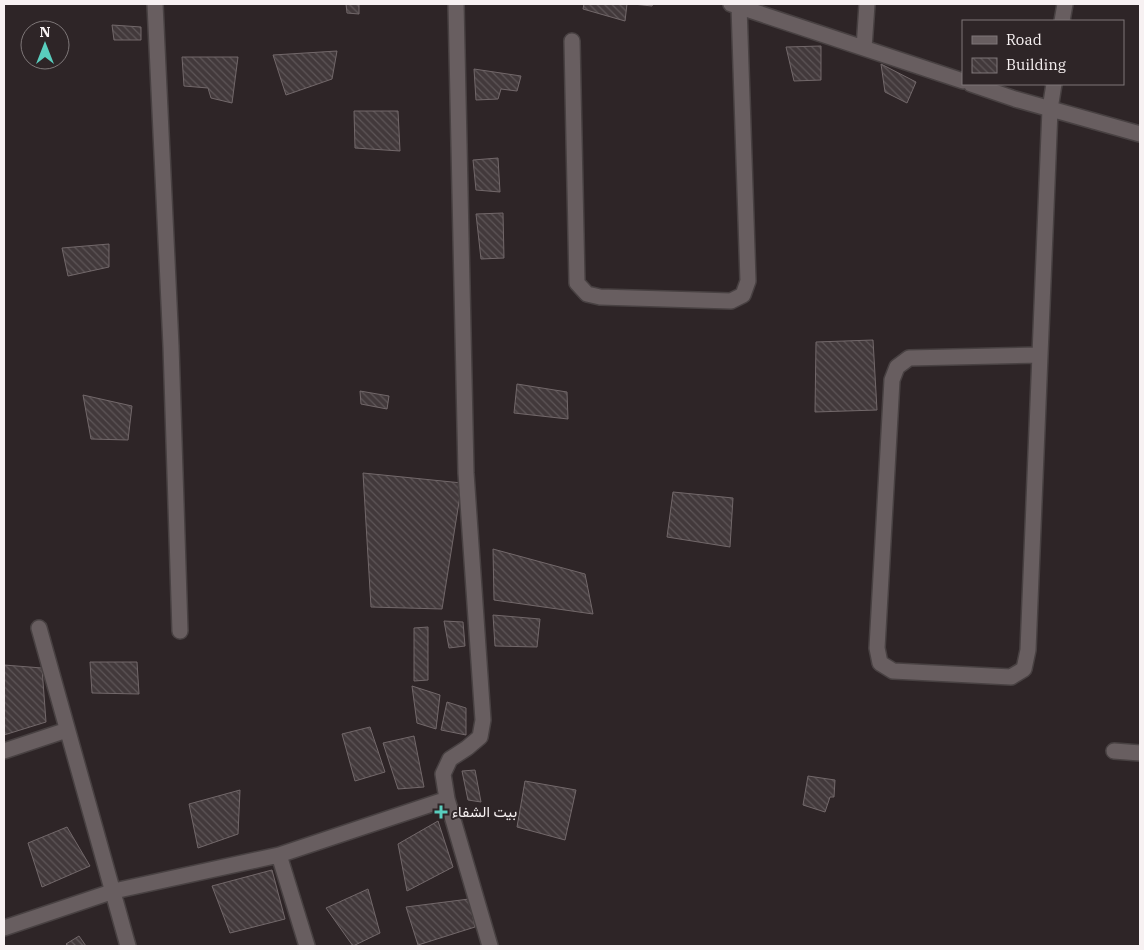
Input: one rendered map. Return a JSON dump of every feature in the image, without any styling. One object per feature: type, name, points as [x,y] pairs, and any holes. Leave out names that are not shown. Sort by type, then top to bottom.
[{"type":"street","points":[[155,4],[171,346],[180,631]]},
{"type":"street","points":[[456,4],[466,473],[483,720],[480,737],[450,759],[443,774],[447,799],[490,946]]},
{"type":"street","points":[[864,48],[867,4]]},
{"type":"street","points":[[1062,20],[1065,4]]},
{"type":"street","points":[[572,41],[577,283],[587,294],[600,297],[731,302],[743,295],[748,281],[735,5],[962,81]]},
{"type":"street","points":[[974,85],[1050,109],[1140,134]]},
{"type":"street","points":[[1040,355],[909,358],[897,367],[892,380],[877,648],[880,663],[893,671],[1011,677],[1024,669],[1028,650],[1040,355],[1050,109],[1054,85]]},
{"type":"street","points":[[39,628],[128,946]]},
{"type":"street","points":[[4,752],[67,730]]},
{"type":"street","points":[[1114,752],[1140,753]]},
{"type":"street","points":[[4,928],[114,891],[279,855],[447,799]]},
{"type":"street","points":[[279,855],[307,946]]},
{"type":"building","points":[[346,4],[359,4],[359,14],[347,13]]},
{"type":"building","points":[[584,4],[627,4],[625,21],[583,9]]},
{"type":"building","points":[[633,4],[653,4],[652,6]]},
{"type":"building","points":[[112,25],[141,27],[141,40],[114,40]]},
{"type":"building","points":[[821,46],[821,80],[794,81],[786,47]]},
{"type":"building","points":[[337,51],[332,79],[286,95],[273,55]]},
{"type":"building","points":[[182,57],[238,57],[232,103],[211,98],[208,88],[184,86]]},
{"type":"building","points":[[881,64],[916,82],[907,103],[885,92]]},
{"type":"building","points":[[474,69],[521,76],[517,91],[501,89],[498,99],[476,100]]},
{"type":"building","points":[[354,111],[398,111],[400,151],[355,148]]},
{"type":"building","points":[[498,158],[500,192],[476,190],[473,160]]},
{"type":"building","points":[[503,213],[504,258],[481,259],[476,214]]},
{"type":"building","points":[[109,244],[109,267],[68,276],[62,248]]},
{"type":"building","points":[[873,340],[877,410],[815,412],[816,342]]},
{"type":"building","points":[[517,384],[567,392],[568,419],[514,413]]},
{"type":"building","points":[[360,391],[389,396],[387,409],[361,404]]},
{"type":"building","points":[[83,395],[132,406],[128,440],[91,439]]},
{"type":"building","points":[[363,473],[462,483],[442,609],[371,607]]},
{"type":"building","points":[[673,492],[733,498],[730,547],[667,537]]},
{"type":"building","points":[[493,549],[585,574],[593,614],[494,600]]},
{"type":"building","points":[[493,615],[540,619],[537,647],[495,646]]},
{"type":"building","points":[[444,621],[463,622],[465,646],[449,648]]},
{"type":"building","points":[[428,627],[428,680],[414,681],[414,628]]},
{"type":"building","points":[[90,662],[137,662],[139,694],[92,693]]},
{"type":"building","points":[[4,665],[42,668],[46,722],[4,735]]},
{"type":"building","points":[[412,686],[440,695],[436,729],[417,723]]},
{"type":"building","points":[[447,702],[466,708],[466,735],[441,730]]},
{"type":"building","points":[[370,727],[385,772],[355,781],[342,734]]},
{"type":"building","points":[[414,736],[424,787],[398,789],[383,743]]},
{"type":"building","points":[[475,770],[481,802],[468,800],[462,771]]},
{"type":"building","points":[[808,776],[835,780],[834,797],[830,797],[825,812],[803,805]]},
{"type":"building","points":[[525,781],[576,790],[565,840],[517,827]]},
{"type":"building","points":[[240,790],[238,834],[198,848],[189,804]]},
{"type":"building","points":[[438,821],[453,867],[407,891],[398,844]]},
{"type":"building","points":[[67,827],[90,866],[42,887],[28,843]]},
{"type":"building","points":[[272,870],[285,919],[230,933],[212,886]]},
{"type":"building","points":[[368,889],[380,933],[353,946],[326,908]]},
{"type":"building","points":[[469,899],[475,927],[418,945],[406,907]]},
{"type":"building","points":[[79,936],[86,946],[68,946],[66,944]]},
{"type":"place","name":"بيت الشفاء","points":[[441,812]]}]
